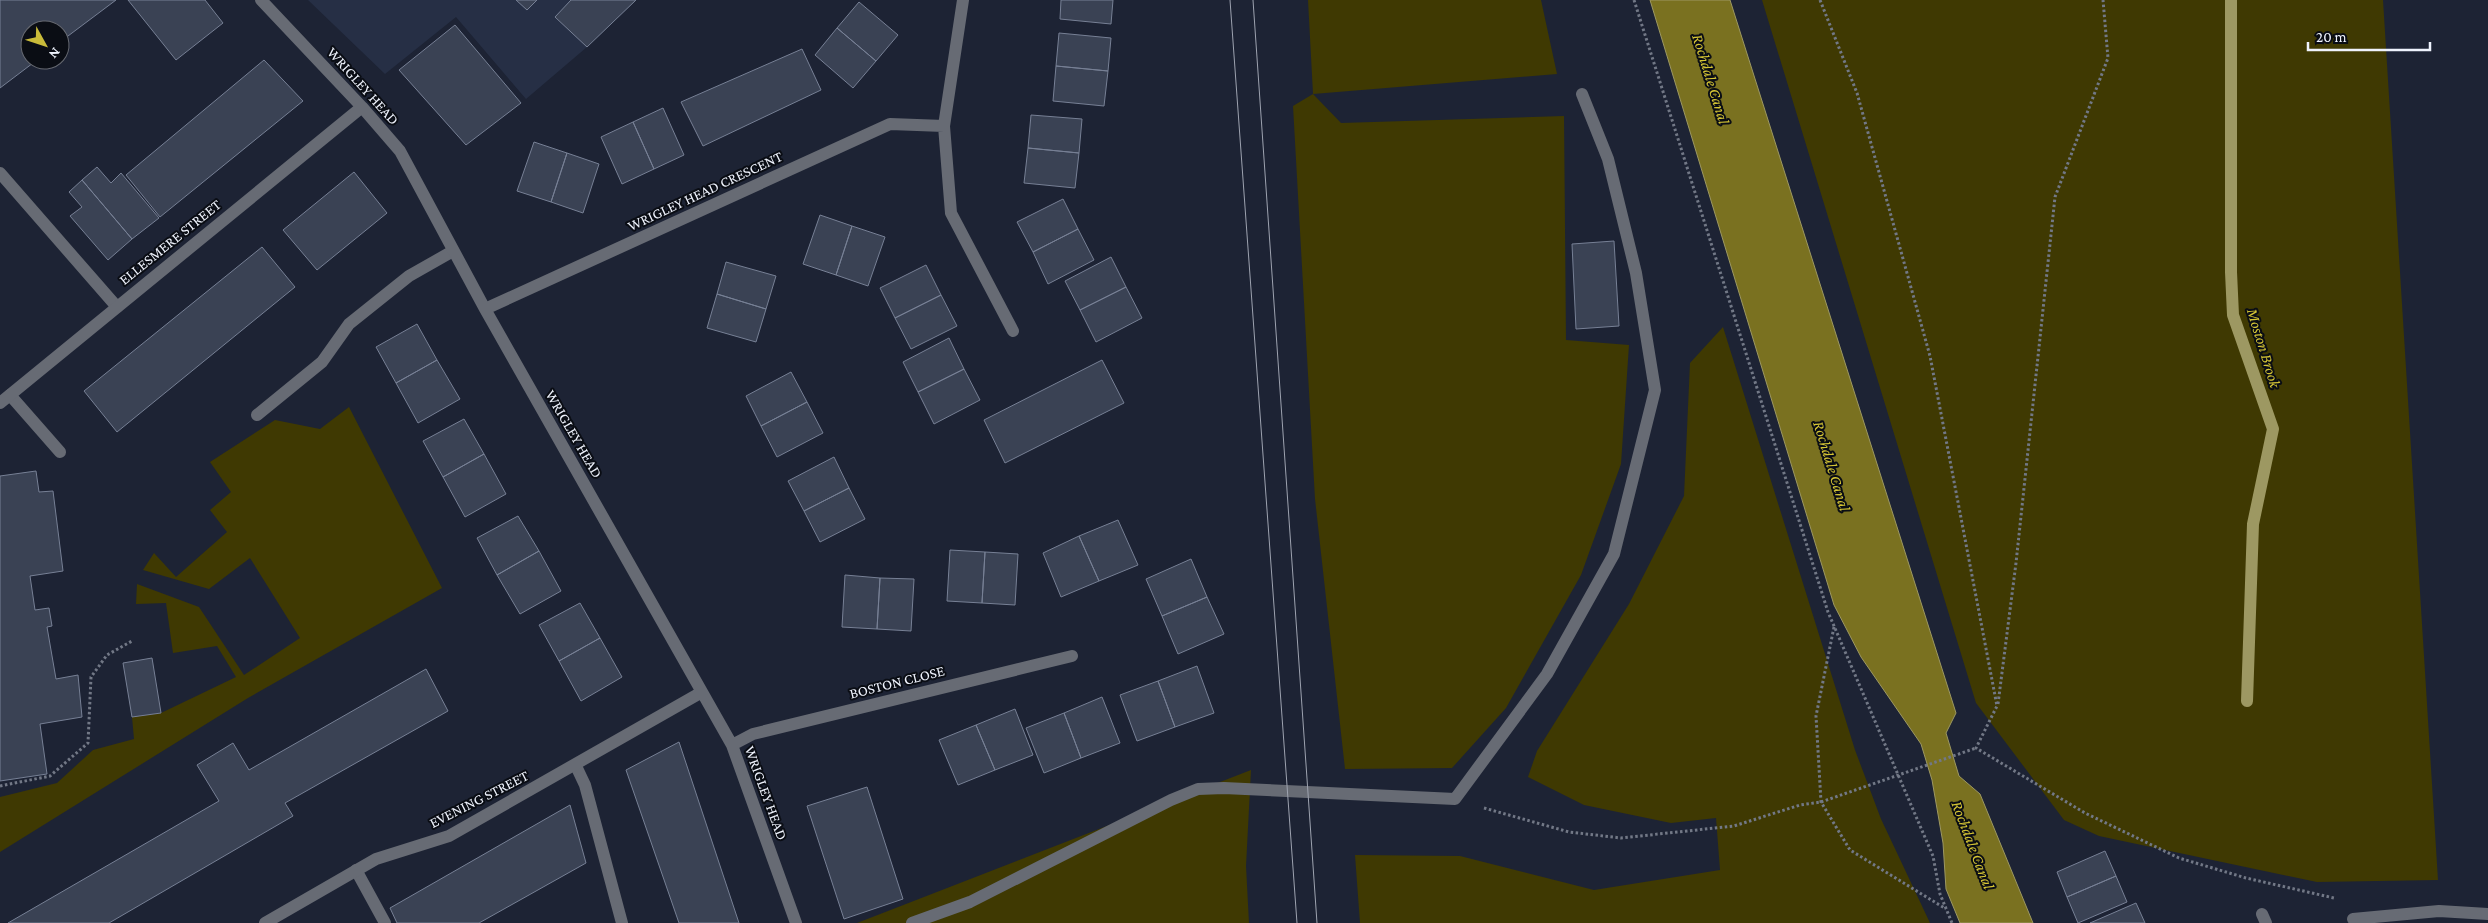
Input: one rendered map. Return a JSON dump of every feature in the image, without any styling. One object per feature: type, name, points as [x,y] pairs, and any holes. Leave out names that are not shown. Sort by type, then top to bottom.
[{"type":"street","name":"WRIGLEY HEAD","points":[[261,0],[362,107],[400,151],[452,251],[732,745],[796,923]]},
{"type":"street","points":[[963,0],[944,126],[951,213],[1013,331]]},
{"type":"street","points":[[912,923],[970,902],[1170,800],[1198,789],[1233,788],[1455,800],[1547,674],[1614,554],[1655,390],[1636,273],[1608,159],[1582,94]]},
{"type":"street","name":"ELLESMERE STREET","points":[[5,399],[362,107]]},
{"type":"street","name":"WRIGLEY HEAD CRESCENT","points":[[485,310],[890,124],[944,126]]},
{"type":"street","points":[[0,173],[117,307]]},
{"type":"street","points":[[257,415],[322,362],[349,324],[409,276],[452,251]]},
{"type":"street","points":[[5,399],[60,452]]},
{"type":"street","name":"BOSTON CLOSE","points":[[732,745],[753,734],[1072,656]]},
{"type":"street","name":"EVENING STREET","points":[[265,923],[376,859],[448,836],[576,766],[702,692]]},
{"type":"street","points":[[576,766],[585,785],[622,923]]},
{"type":"street","points":[[356,870],[385,923]]},
{"type":"street","points":[[2353,919],[2409,919],[2439,911],[2488,914]]},
{"type":"path","points":[[1634,0],[1828,612],[1933,856],[1940,894],[1952,923]]},
{"type":"path","points":[[1820,0],[1857,93],[1930,356],[1997,706]]},
{"type":"path","points":[[1455,800],[1569,832],[1621,838],[1734,826],[1800,805],[1821,802],[1976,748],[1997,706],[2017,553],[2055,196],[2108,58],[2103,0]]},
{"type":"path","points":[[1834,626],[1816,716],[1821,802],[1850,850],[1946,910]]},
{"type":"path","points":[[0,786],[50,776],[88,742],[91,677],[108,655],[132,641]]},
{"type":"path","points":[[1976,748],[2085,813],[2179,858],[2246,878],[2321,896],[2333,897],[2353,919]]},
{"type":"shaded area","points":[[308,0],[636,0],[587,47],[526,99],[456,17],[385,74]]},
{"type":"shaded area","points":[[1308,0],[1541,0],[1557,74],[1313,94]]},
{"type":"shaded area","points":[[1762,0],[2383,0],[2438,880],[2317,882],[2099,836],[2064,820],[1976,703]]},
{"type":"shaded area","points":[[1313,94],[1341,123],[1564,116],[1566,340],[1629,345],[1621,464],[1581,575],[1506,708],[1452,768],[1345,769],[1315,499],[1293,106]]},
{"type":"shaded area","points":[[1723,327],[1855,750],[1881,819],[1930,923],[1360,923],[1355,855],[1460,856],[1594,890],[1720,870],[1716,818],[1671,823],[1584,805],[1528,777],[1537,751],[1629,604],[1684,496],[1690,363]]},
{"type":"shaded area","points":[[349,407],[442,588],[248,698],[0,852],[0,797],[57,783],[93,750],[134,739],[132,717],[161,713],[236,677],[217,646],[173,653],[166,603],[136,604],[137,584],[199,607],[244,675],[300,638],[250,558],[209,589],[143,570],[154,553],[176,577],[227,532],[210,510],[231,492],[210,462],[275,420],[320,429]]},
{"type":"shaded area","points":[[1251,770],[1246,866],[1249,923],[857,923]]},
{"type":"water","name":"Rochdale Canal","points":[[1650,0],[1730,0],[1956,713],[1946,733],[1959,776],[1980,794],[2033,923],[1960,923],[1946,889],[1943,843],[1932,780],[1921,744],[1861,657],[1834,605]]},
{"type":"building","points":[[0,0],[116,0],[70,34],[70,20],[20,20],[20,70],[24,70],[0,88]]},
{"type":"building","points":[[128,0],[205,0],[223,23],[176,60]]},
{"type":"building","points":[[516,0],[537,0],[527,10]]},
{"type":"building","points":[[571,0],[636,0],[587,47],[555,17]]},
{"type":"building","points":[[1061,0],[1113,0],[1111,24],[1060,19]]},
{"type":"building","points":[[859,2],[898,35],[876,61],[837,28]]},
{"type":"building","points":[[455,25],[521,103],[466,145],[399,70]]},
{"type":"building","points":[[837,28],[876,61],[853,88],[815,55]]},
{"type":"building","points":[[1059,33],[1111,38],[1108,71],[1056,66]]},
{"type":"building","points":[[802,49],[821,90],[703,146],[681,102]]},
{"type":"building","points":[[264,60],[303,101],[160,217],[126,175]]},
{"type":"building","points":[[1056,66],[1108,71],[1104,106],[1053,101]]},
{"type":"building","points":[[663,108],[684,155],[654,169],[633,122]]},
{"type":"building","points":[[1031,115],[1082,119],[1079,153],[1028,148]]},
{"type":"building","points":[[633,122],[654,169],[622,184],[601,137]]},
{"type":"building","points":[[534,142],[567,153],[551,202],[517,191]]},
{"type":"building","points":[[1028,148],[1079,153],[1075,188],[1024,183]]},
{"type":"building","points":[[567,153],[599,164],[583,213],[551,202]]},
{"type":"building","points":[[97,167],[111,183],[121,173],[159,218],[132,239],[82,180]]},
{"type":"building","points":[[354,172],[387,213],[317,270],[283,230]]},
{"type":"building","points":[[82,180],[132,239],[108,260],[70,216],[82,207],[69,192]]},
{"type":"building","points":[[1063,199],[1078,229],[1033,252],[1017,222]]},
{"type":"building","points":[[820,215],[852,226],[836,275],[803,264]]},
{"type":"building","points":[[852,226],[885,237],[868,286],[836,275]]},
{"type":"building","points":[[1078,229],[1094,260],[1048,284],[1033,252]]},
{"type":"building","points":[[1614,241],[1619,326],[1576,329],[1572,244]]},
{"type":"building","points":[[262,247],[295,287],[117,432],[84,391]]},
{"type":"building","points":[[1111,257],[1126,287],[1080,310],[1065,281]]},
{"type":"building","points":[[726,262],[776,276],[766,309],[717,294]]},
{"type":"building","points":[[926,265],[941,295],[895,318],[880,288]]},
{"type":"building","points":[[1126,287],[1142,318],[1096,342],[1080,310]]},
{"type":"building","points":[[717,294],[766,309],[756,342],[707,328]]},
{"type":"building","points":[[941,295],[957,326],[911,349],[895,318]]},
{"type":"building","points":[[417,324],[437,360],[396,383],[376,347]]},
{"type":"building","points":[[949,338],[964,369],[918,392],[903,362]]},
{"type":"building","points":[[437,360],[460,399],[418,423],[396,383]]},
{"type":"building","points":[[1102,360],[1124,403],[1005,463],[984,420]]},
{"type":"building","points":[[964,369],[980,400],[934,424],[918,392]]},
{"type":"building","points":[[791,372],[807,402],[761,426],[746,396]]},
{"type":"building","points":[[807,402],[823,433],[777,457],[761,426]]},
{"type":"building","points":[[464,419],[484,454],[443,477],[423,441]]},
{"type":"building","points":[[484,454],[506,494],[465,517],[443,477]]},
{"type":"building","points":[[834,457],[849,488],[804,511],[788,481]]},
{"type":"building","points":[[36,471],[39,492],[53,491],[63,571],[30,576],[35,610],[49,608],[52,626],[47,627],[56,679],[78,675],[82,717],[40,724],[47,774],[0,781],[0,476]]},
{"type":"building","points":[[849,488],[865,519],[820,542],[804,511]]},
{"type":"building","points":[[518,516],[539,551],[497,575],[477,538]]},
{"type":"building","points":[[1118,520],[1138,565],[1099,581],[1079,536]]},
{"type":"building","points":[[1079,536],[1099,581],[1061,597],[1043,553]]},
{"type":"building","points":[[950,550],[985,552],[982,603],[947,601]]},
{"type":"building","points":[[539,551],[561,591],[520,614],[497,575]]},
{"type":"building","points":[[985,552],[1018,554],[1015,605],[982,603]]},
{"type":"building","points":[[1191,559],[1207,597],[1162,616],[1146,579]]},
{"type":"building","points":[[845,575],[880,578],[877,629],[842,627]]},
{"type":"building","points":[[880,578],[914,579],[911,631],[877,629]]},
{"type":"building","points":[[1207,597],[1224,634],[1178,654],[1162,616]]},
{"type":"building","points":[[580,603],[600,638],[559,661],[539,625]]},
{"type":"building","points":[[600,638],[622,677],[581,701],[559,661]]},
{"type":"building","points":[[152,658],[161,713],[132,717],[123,663]]},
{"type":"building","points":[[1197,666],[1214,713],[1175,727],[1158,681]]},
{"type":"building","points":[[426,669],[448,711],[285,803],[293,816],[109,923],[8,923],[219,801],[197,765],[233,743],[249,770]]},
{"type":"building","points":[[1158,681],[1175,727],[1137,741],[1120,695]]},
{"type":"building","points":[[1102,697],[1120,743],[1081,758],[1064,713]]},
{"type":"building","points":[[1015,709],[1033,755],[995,770],[976,725]]},
{"type":"building","points":[[1064,713],[1081,758],[1044,773],[1026,728]]},
{"type":"building","points":[[976,725],[995,770],[958,785],[939,740]]},
{"type":"building","points":[[679,742],[739,923],[679,923],[626,770]]},
{"type":"building","points":[[867,787],[903,899],[844,919],[807,806]]},
{"type":"building","points":[[570,805],[586,863],[479,923],[397,923],[390,908]]},
{"type":"building","points":[[2105,851],[2116,876],[2067,897],[2057,872]]},
{"type":"building","points":[[2116,876],[2127,902],[2078,923],[2067,897]]},
{"type":"building","points":[[2136,903],[2145,923],[2090,923]]},
{"type":"waterway","name":"Moston Brook","points":[[2231,0],[2231,272],[2233,315],[2273,429],[2253,524],[2247,701]]},
{"type":"tram line","points":[[1230,0],[1297,923]]},
{"type":"tram line","points":[[1253,0],[1317,923]]}]
